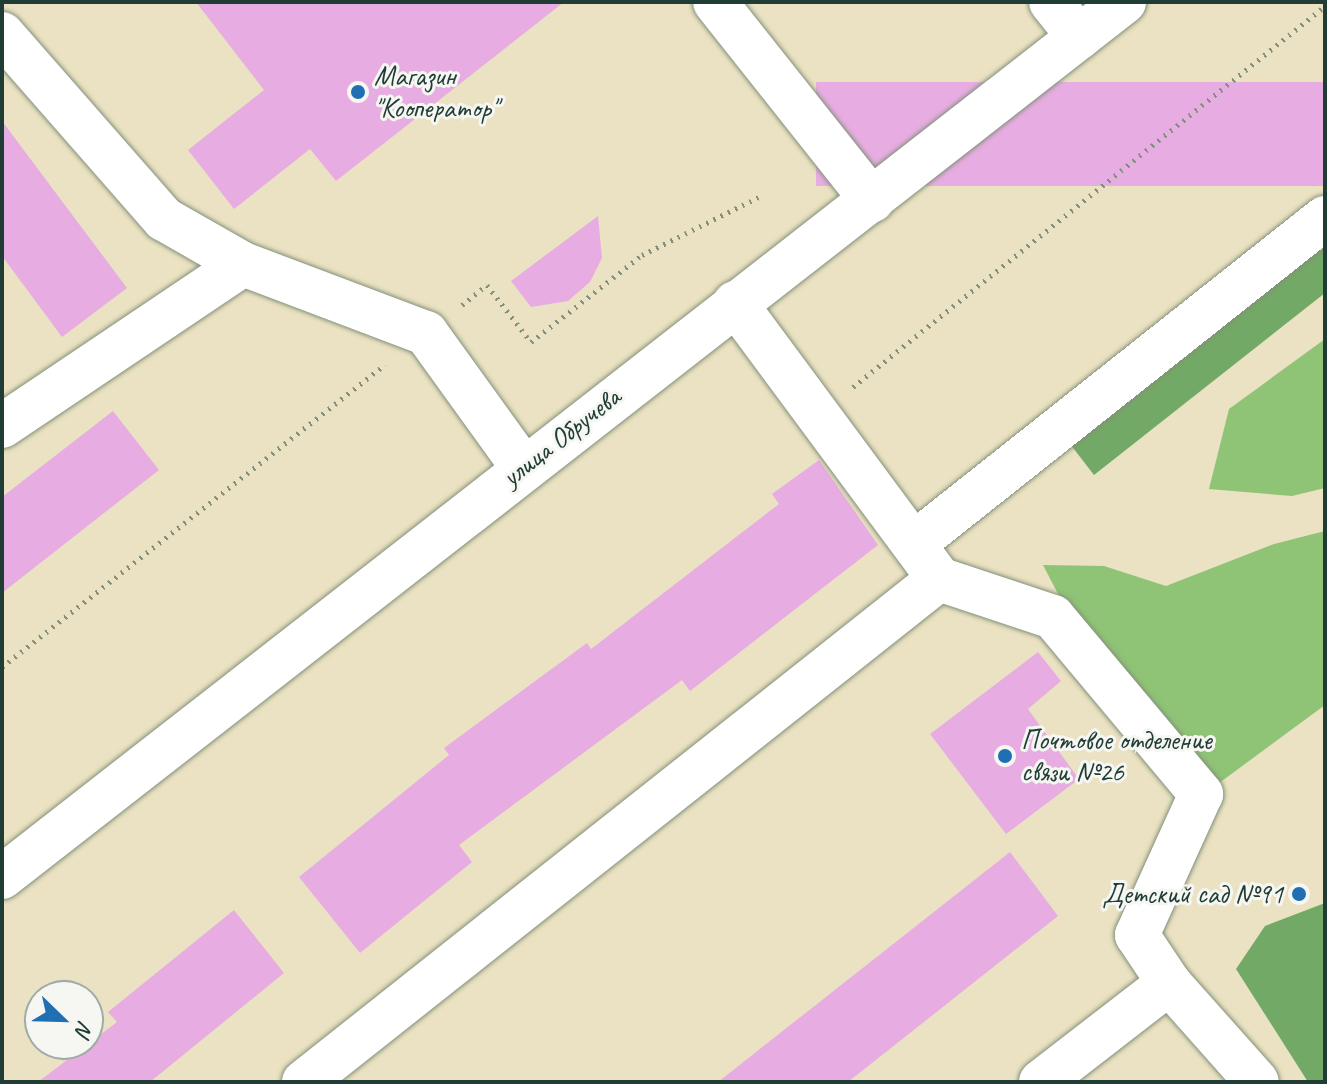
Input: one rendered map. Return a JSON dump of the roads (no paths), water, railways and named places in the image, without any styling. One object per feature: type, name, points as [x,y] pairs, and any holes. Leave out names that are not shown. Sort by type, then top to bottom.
[{"type":"main road","points":[[715,2],[872,200]]},
{"type":"main road","points":[[1051,2],[1079,37]]},
{"type":"main road","name":"улица Обручева","points":[[2,877],[522,466],[872,200],[1124,2]]},
{"type":"main road","points":[[2,34],[164,219],[243,264],[426,333],[522,466]]},
{"type":"main road","points":[[916,542],[1325,218]]},
{"type":"main road","points":[[8,410],[243,264]]},
{"type":"main road","points":[[735,303],[916,542],[939,579],[1053,617],[1201,794],[1137,935],[1169,983],[1257,1082]]},
{"type":"main road","points":[[304,1082],[939,579]]},
{"type":"main road","points":[[1041,1082],[1169,983]]},
{"type":"place","name":"Магазин \"Кооператор\"","points":[[358,92]]},
{"type":"place","name":"Почтовое отделение связи №26","points":[[1005,756]]},
{"type":"place","name":"Детский сад №91","points":[[1299,894]]}]
